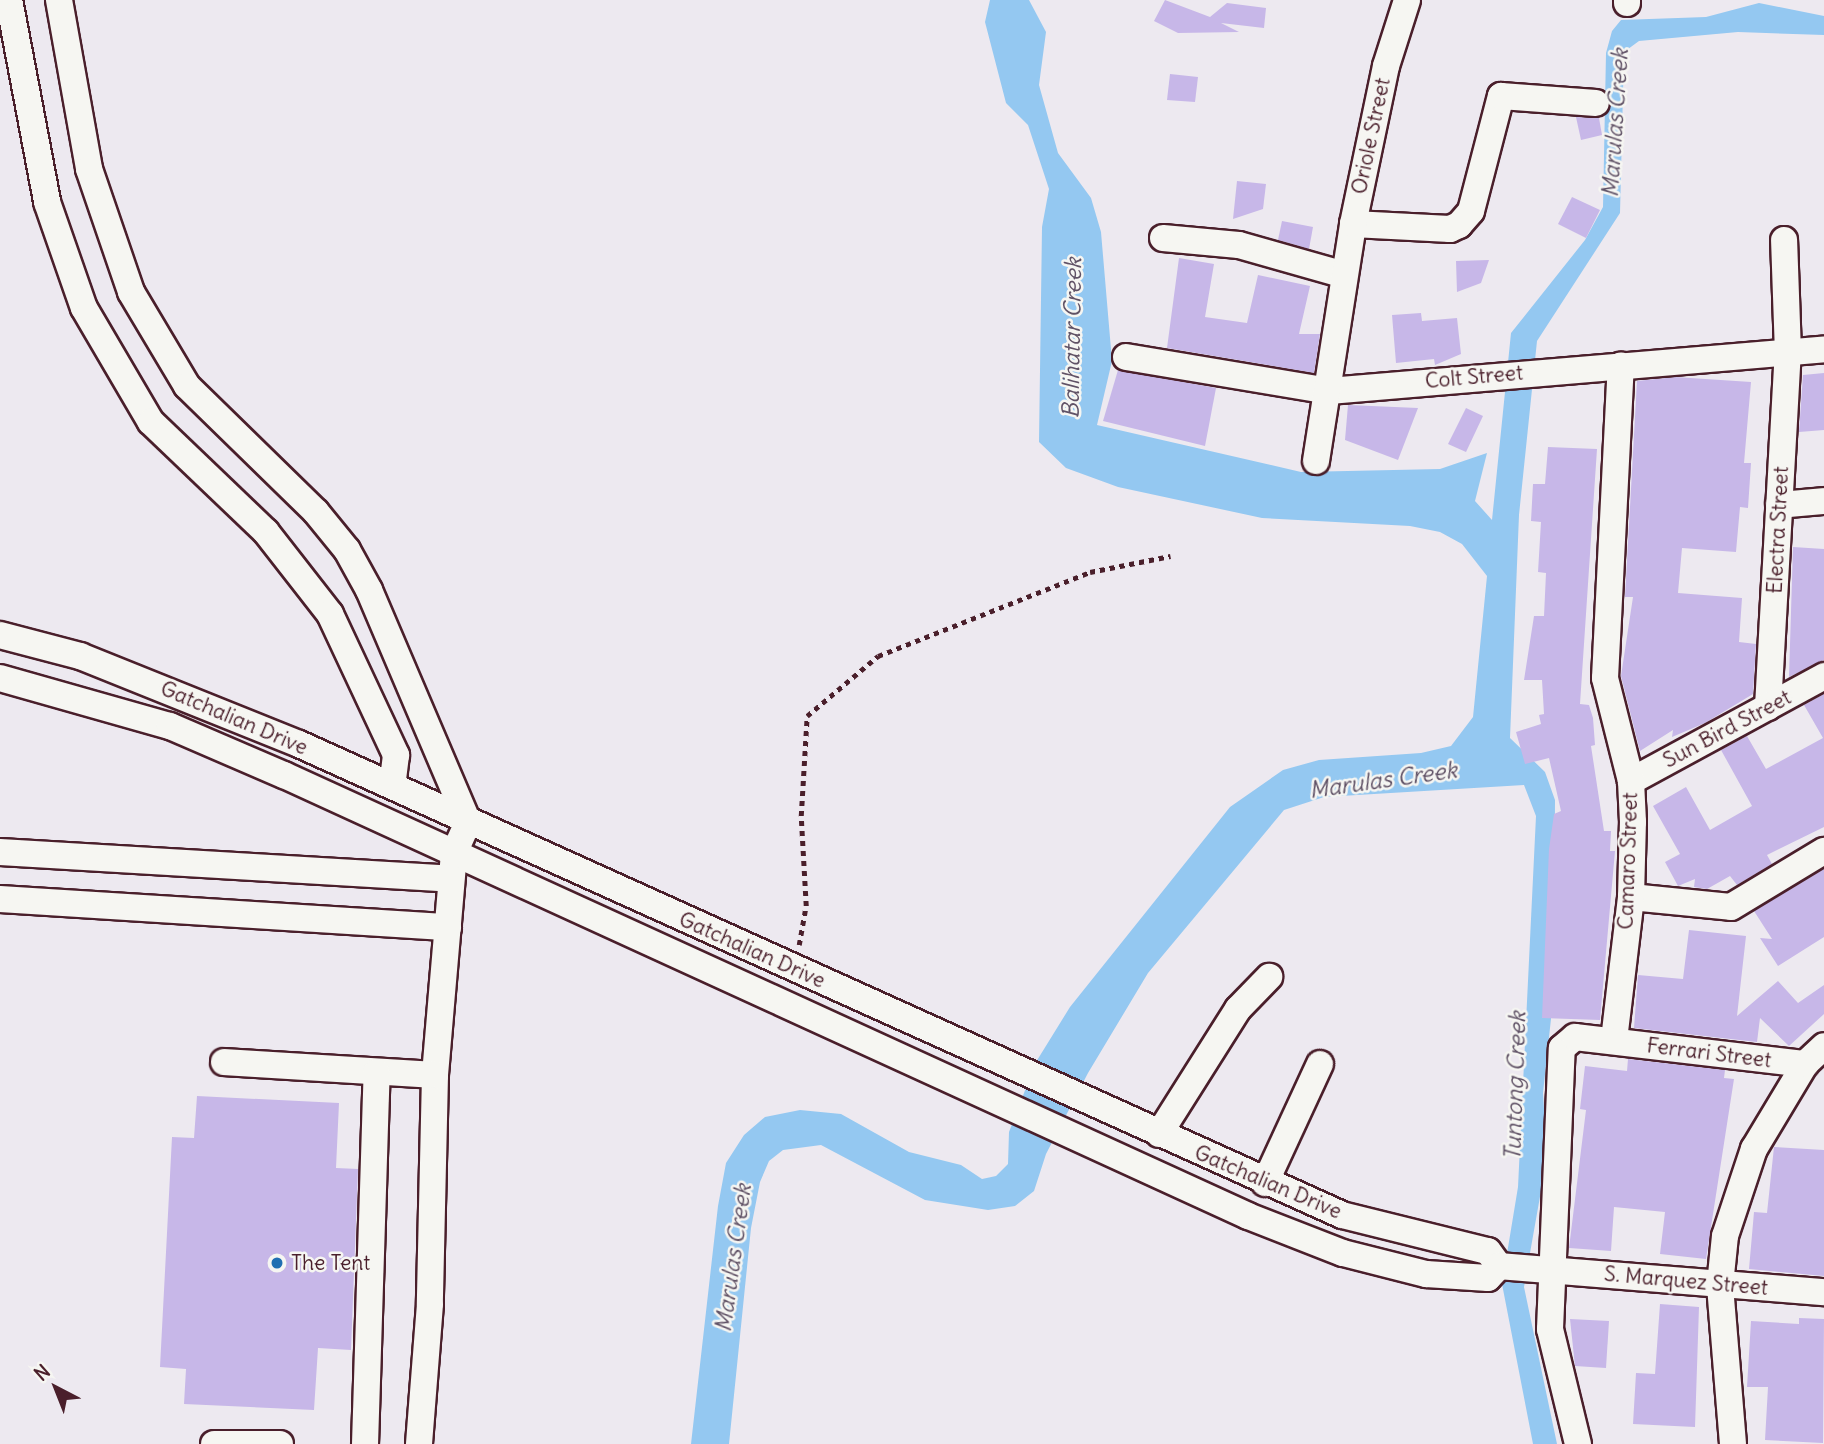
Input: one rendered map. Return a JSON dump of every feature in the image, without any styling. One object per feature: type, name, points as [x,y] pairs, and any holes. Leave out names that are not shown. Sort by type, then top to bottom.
[{"type":"street","points":[[9,0],[47,202],[84,308],[151,422],[266,532],[330,614],[396,755],[392,786]]},
{"type":"street","points":[[59,0],[89,169],[131,292],[187,386],[316,512],[347,550],[369,590],[468,822],[454,853],[435,1075],[430,1304],[419,1444]]},
{"type":"street","name":"Oriole Street","points":[[1316,461],[1353,224],[1386,66],[1407,0]]},
{"type":"street","points":[[1353,224],[1450,229],[1459,225],[1471,211],[1501,96],[1595,103]]},
{"type":"street","points":[[1163,238],[1239,245],[1344,275]]},
{"type":"street","name":"Electra Street","points":[[1768,707],[1788,353],[1783,240]]},
{"type":"street","name":"Colt Street","points":[[1126,357],[1329,391],[1499,374],[1824,349]]},
{"type":"street","name":"Camaro Street","points":[[1614,1040],[1631,897],[1630,780],[1605,678],[1621,365]]},
{"type":"street","points":[[1779,505],[1824,501]]},
{"type":"street","name":"Gatchalian Drive","points":[[0,635],[80,656],[392,786],[1107,1108],[1265,1183],[1342,1215],[1488,1251],[1500,1266],[1541,1269]]},
{"type":"street","name":"Sun Bird Street","points":[[1630,780],[1824,676]]},
{"type":"street","name":"Gatchalian Drive","points":[[0,678],[170,726],[1248,1216],[1343,1252],[1426,1274],[1488,1278],[1500,1266]]},
{"type":"street","points":[[1631,897],[1731,907],[1824,851]]},
{"type":"street","points":[[0,852],[451,879]]},
{"type":"street","points":[[0,899],[448,927]]},
{"type":"street","points":[[1159,1134],[1238,1009],[1269,977]]},
{"type":"street","points":[[1578,1444],[1550,1329],[1541,1269],[1562,1048],[1575,1037],[1614,1040]]},
{"type":"street","name":"Ferrari Street","points":[[1614,1040],[1805,1064]]},
{"type":"street","points":[[1733,1444],[1720,1285],[1737,1191],[1805,1064],[1824,1046]]},
{"type":"street","points":[[224,1062],[435,1075]]},
{"type":"street","points":[[1265,1183],[1320,1064]]},
{"type":"street","points":[[365,1444],[377,1072]]},
{"type":"street","points":[[1426,1274],[1435,1240]]},
{"type":"street","name":"S. Marquez Street","points":[[1541,1269],[1824,1292]]},
{"type":"street","points":[[214,1444],[280,1444]]},
{"type":"path","points":[[794,969],[806,906],[801,816],[807,716],[878,656],[1090,572],[1170,556]]},
{"type":"water","points":[[990,0],[1029,0],[1046,32],[1039,85],[1058,153],[1091,198],[1101,232],[1112,361],[1097,425],[1301,472],[1440,469],[1487,453],[1475,501],[1492,520],[1511,333],[1585,240],[1603,207],[1606,53],[1612,31],[1621,20],[1706,17],[1759,3],[1824,16],[1824,35],[1738,32],[1639,41],[1624,52],[1620,213],[1537,341],[1519,515],[1510,738],[1545,772],[1555,800],[1554,991],[1543,1093],[1547,1157],[1524,1287],[1557,1444],[1533,1444],[1502,1284],[1518,1187],[1536,816],[1524,785],[1324,797],[1284,810],[1148,973],[1088,1073],[1046,1154],[1034,1191],[1015,1206],[988,1210],[925,1200],[821,1145],[783,1150],[769,1161],[760,1182],[751,1228],[729,1444],[691,1444],[718,1206],[726,1163],[744,1135],[765,1117],[800,1110],[841,1114],[909,1152],[961,1165],[982,1179],[996,1176],[1008,1164],[1009,1132],[1036,1062],[1070,1007],[1230,807],[1283,770],[1319,760],[1421,753],[1451,746],[1473,717],[1487,576],[1462,544],[1440,532],[1410,526],[1262,518],[1118,487],[1066,468],[1039,442],[1042,227],[1049,189],[1028,125],[1006,103],[985,22]]},
{"type":"building","points":[[1165,0],[1210,17],[1227,3],[1266,8],[1264,28],[1221,23],[1239,32],[1178,33],[1154,21]]},
{"type":"building","points":[[1170,74],[1198,77],[1195,102],[1167,100]]},
{"type":"building","points":[[1576,117],[1599,118],[1602,135],[1581,140]]},
{"type":"building","points":[[1237,181],[1266,184],[1263,209],[1233,219]]},
{"type":"building","points":[[1572,197],[1600,210],[1586,238],[1558,224]]},
{"type":"building","points":[[1282,221],[1313,227],[1309,249],[1278,240]]},
{"type":"building","points":[[1179,258],[1214,264],[1205,317],[1247,323],[1258,275],[1310,286],[1299,334],[1320,334],[1314,373],[1167,348]]},
{"type":"building","points":[[1489,260],[1481,283],[1457,292],[1456,261]]},
{"type":"building","points":[[1421,313],[1422,321],[1457,318],[1461,354],[1435,365],[1434,359],[1396,363],[1392,315]]},
{"type":"building","points":[[1118,370],[1216,388],[1205,446],[1103,421]]},
{"type":"building","points":[[1824,373],[1824,430],[1799,432],[1803,375]]},
{"type":"building","points":[[1675,377],[1751,382],[1744,463],[1751,463],[1748,508],[1740,507],[1736,552],[1682,548],[1678,593],[1742,598],[1739,642],[1756,644],[1753,694],[1705,723],[1672,737],[1673,730],[1640,751],[1621,676],[1633,597],[1625,597],[1637,381]]},
{"type":"building","points":[[1348,405],[1418,408],[1398,460],[1345,440]]},
{"type":"building","points":[[1466,408],[1483,416],[1466,452],[1448,444]]},
{"type":"building","points":[[1548,447],[1597,449],[1580,704],[1589,705],[1593,718],[1595,745],[1591,746],[1604,831],[1611,831],[1610,851],[1615,851],[1600,1020],[1542,1018],[1549,849],[1554,814],[1561,811],[1549,758],[1525,764],[1516,732],[1541,724],[1539,715],[1544,714],[1542,680],[1524,680],[1534,616],[1544,616],[1546,573],[1538,572],[1541,522],[1531,521],[1533,484],[1545,484]]},
{"type":"building","points":[[1793,547],[1824,549],[1824,660],[1789,677]]},
{"type":"building","points":[[1824,694],[1824,827],[1767,855],[1772,864],[1737,885],[1730,876],[1707,889],[1694,887],[1695,879],[1678,886],[1665,862],[1680,854],[1653,806],[1686,787],[1710,830],[1752,806],[1721,750],[1747,736],[1766,769],[1823,738],[1804,705]]},
{"type":"building","points":[[1824,869],[1824,937],[1778,966],[1760,938],[1772,939],[1754,911]]},
{"type":"building","points":[[1689,930],[1746,936],[1737,1016],[1778,981],[1798,1003],[1824,985],[1824,1014],[1789,1046],[1760,1018],[1757,1042],[1634,1028],[1638,975],[1683,979]]},
{"type":"building","points":[[1628,1059],[1725,1070],[1724,1078],[1734,1079],[1706,1259],[1660,1254],[1665,1212],[1614,1207],[1611,1251],[1569,1248],[1586,1110],[1580,1109],[1585,1066],[1627,1071]]},
{"type":"building","name":"The Tent","points":[[197,1096],[339,1103],[336,1168],[358,1169],[351,1350],[318,1348],[314,1410],[184,1404],[186,1369],[160,1367],[172,1137],[194,1138]]},
{"type":"building","points":[[1774,1147],[1824,1150],[1824,1276],[1749,1269],[1754,1212],[1767,1213]]},
{"type":"building","points":[[1660,1304],[1699,1307],[1695,1427],[1633,1424],[1636,1373],[1655,1374]]},
{"type":"building","points":[[1799,1318],[1824,1319],[1823,1443],[1765,1440],[1768,1387],[1747,1387],[1751,1321],[1799,1324]]},
{"type":"building","points":[[1570,1319],[1609,1321],[1606,1368],[1575,1366]]},
{"type":"place","name":"The Tent","points":[[277,1263]]},
{"type":"water label","name":"Marulas Creek","points":[[1615,123]]},
{"type":"water label","name":"Balihatar Creek","points":[[1072,338]]},
{"type":"water label","name":"Marulas Creek","points":[[1383,780]]},
{"type":"water label","name":"Tuntong Creek","points":[[1515,1086]]},
{"type":"water label","name":"Marulas Creek","points":[[733,1258]]}]
